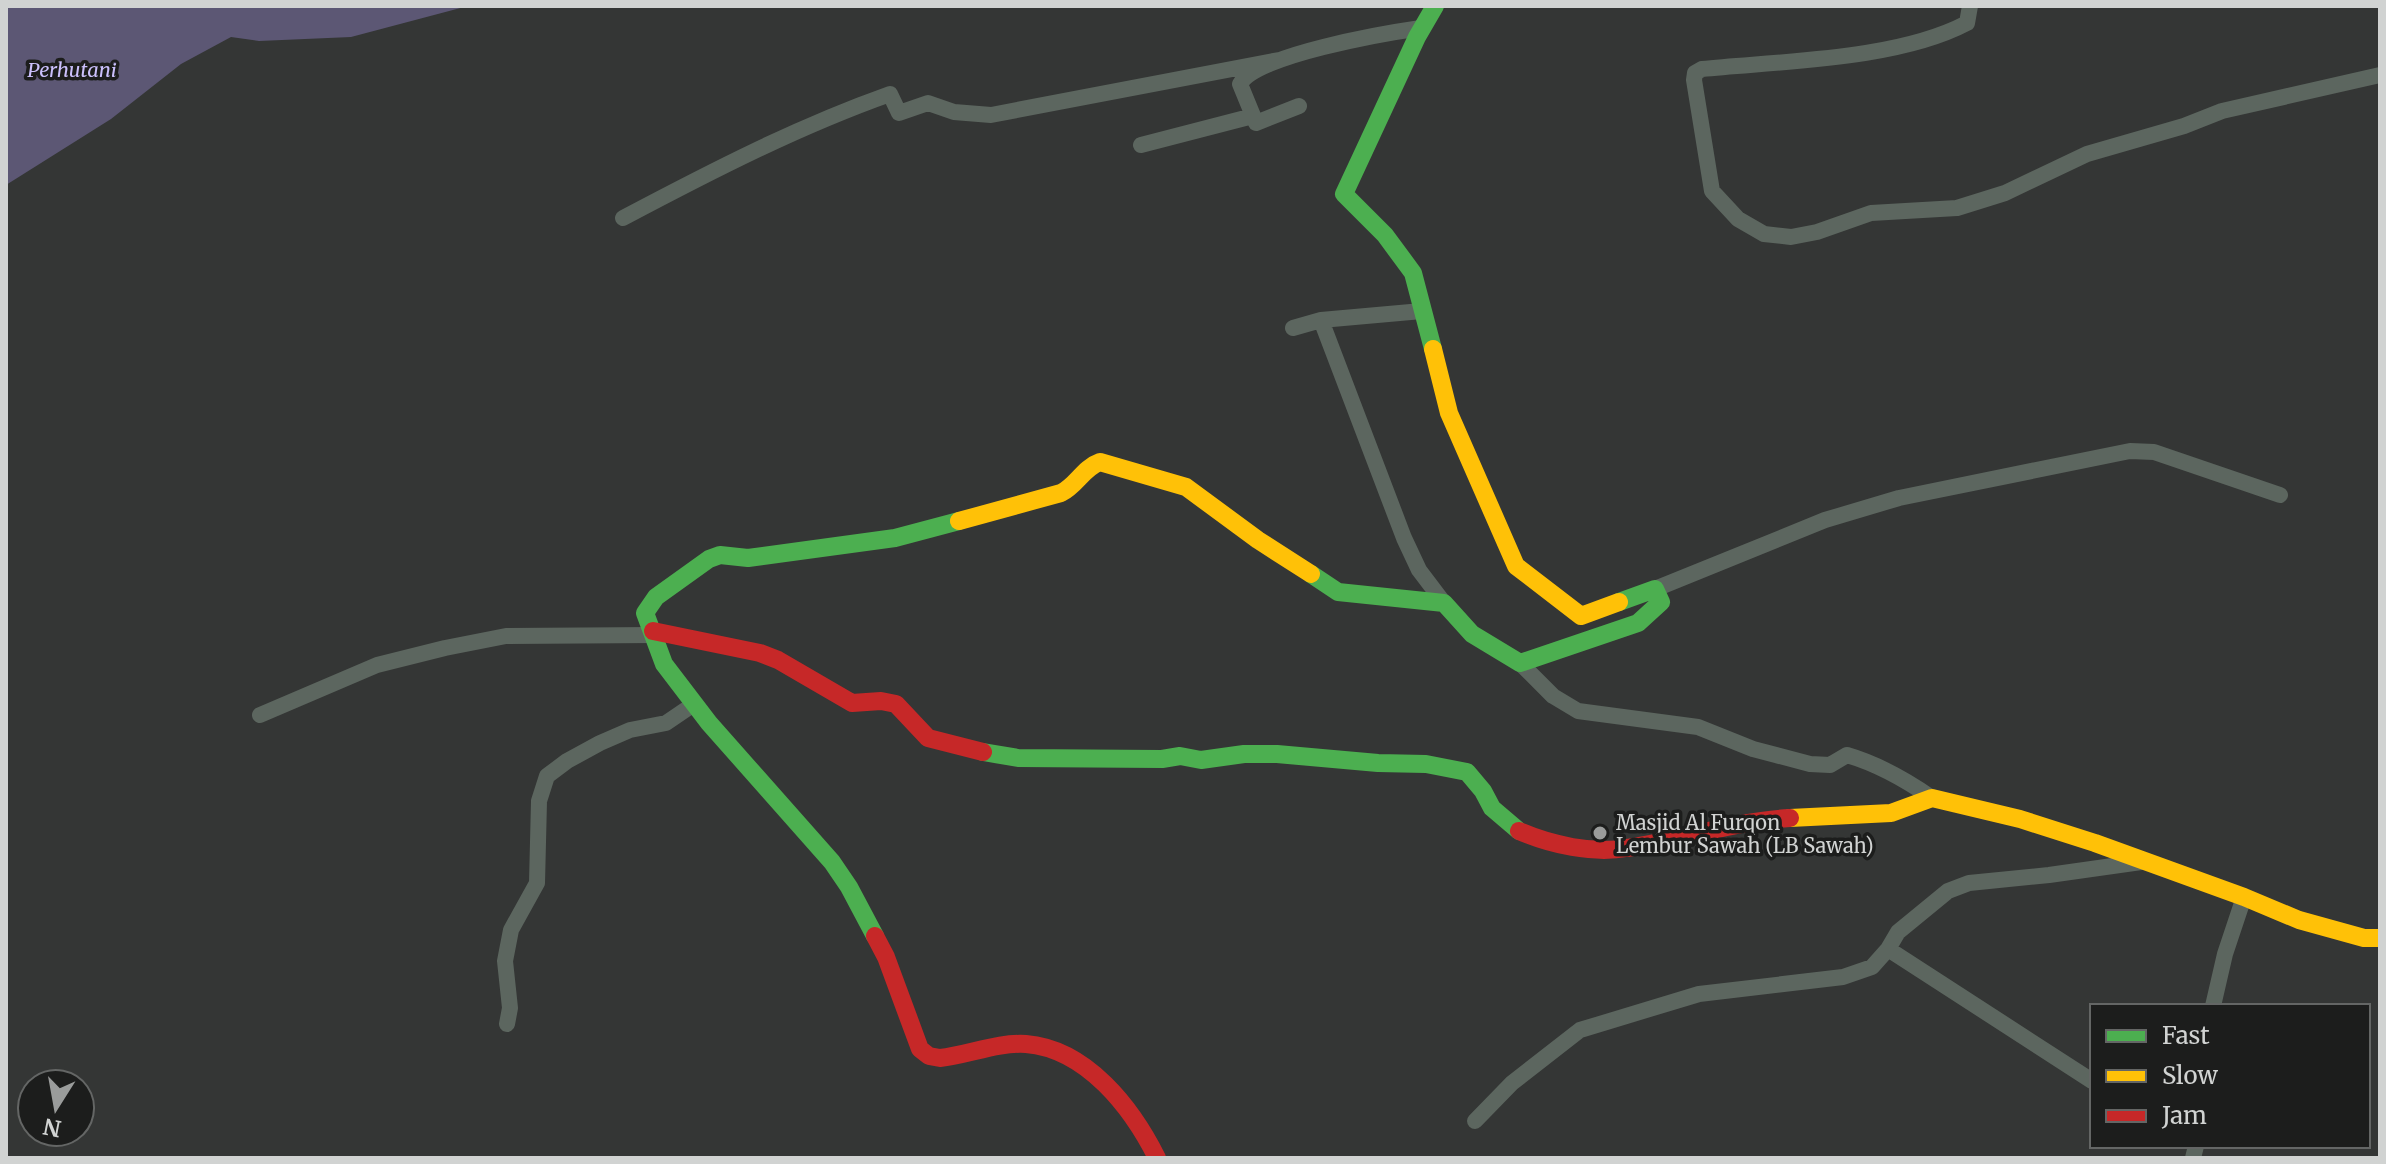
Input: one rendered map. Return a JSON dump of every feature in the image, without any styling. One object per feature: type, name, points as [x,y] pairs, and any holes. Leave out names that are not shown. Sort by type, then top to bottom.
[{"type":"street","points":[[1435,6],[1421,28],[1344,194],[1385,235],[1413,273],[1449,413],[1516,566],[1581,616],[1825,520],[1899,498],[2130,451],[2154,452],[2280,495]]},
{"type":"street","points":[[1970,6],[1967,23],[1924,40],[1871,52],[1698,71],[1694,80],[1712,191],[1738,219],[1764,234],[1791,237],[1817,232],[1871,213],[1957,208],[2005,193],[2087,154],[2184,126],[2222,111],[2380,75]]},
{"type":"street","points":[[623,218],[723,165],[828,116],[890,94],[899,113],[928,103],[954,112],[991,115],[1279,60],[1350,40],[1421,28]]},
{"type":"street","points":[[1279,60],[1244,76],[1240,84],[1256,123],[1299,106]]},
{"type":"street","points":[[1141,145],[1253,116]]},
{"type":"street","points":[[1293,328],[1321,320],[1422,311]]},
{"type":"street","points":[[1321,320],[1419,570],[1472,634],[1520,663],[1553,696],[1578,711],[1698,727],[1753,749],[1810,764],[1830,765],[1847,755],[1865,760],[1932,798],[2020,819],[2244,897],[2299,920],[2364,938],[2380,938]]},
{"type":"street","points":[[1157,1158],[1151,1144],[1119,1099],[1084,1066],[1056,1051],[1026,1044],[940,1058],[929,1056],[920,1049],[886,957],[849,887],[832,862],[694,704],[664,664],[645,613],[650,603],[709,559],[726,555],[748,558],[895,538],[1061,493],[1073,487],[1089,466],[1100,462],[1186,487],[1258,540],[1338,592],[1444,603]]},
{"type":"street","points":[[1520,663],[1638,623],[1661,602],[1655,589]]},
{"type":"street","points":[[260,715],[377,665],[445,648],[506,636],[654,633],[760,653],[778,660],[852,703],[881,701],[896,704],[921,732],[939,742],[1002,756],[1162,759],[1180,756],[1201,760],[1244,754],[1277,754],[1426,764],[1467,772],[1492,808],[1521,832],[1565,846],[1625,849],[1732,824],[1891,813],[1932,798]]},
{"type":"street","points":[[507,1024],[510,1008],[505,961],[511,930],[537,883],[539,801],[547,776],[600,743],[630,730],[666,723],[694,704]]},
{"type":"street","points":[[1475,1121],[1512,1083],[1580,1030],[1699,994],[1843,977],[1872,967],[1898,932],[1948,891],[1969,883],[2143,862]]},
{"type":"street","points":[[2213,1004],[2225,954],[2244,897]]},
{"type":"street","points":[[1888,949],[2090,1080]]},
{"type":"green space","name":"Perhutani","points":[[6,6],[468,6],[351,37],[259,41],[231,37],[181,64],[111,119],[6,185]]},
{"type":"traffic: fast","points":[[1433,349],[1413,273],[1385,235],[1344,194],[1417,37],[1435,6]]},
{"type":"traffic: fast","points":[[875,936],[832,862],[709,723],[664,664],[645,613],[656,597],[709,559],[720,555],[748,558],[895,538],[959,521]]},
{"type":"traffic: fast","points":[[1311,574],[1338,592],[1444,603],[1472,634],[1520,663],[1638,623],[1661,602],[1655,589],[1619,602]]},
{"type":"traffic: fast","points":[[983,752],[1018,758],[1162,759],[1180,756],[1201,760],[1244,754],[1277,754],[1426,764],[1467,772],[1492,808],[1519,831]]},
{"type":"traffic: slow","points":[[1433,349],[1449,413],[1516,566],[1581,616],[1619,602]]},
{"type":"traffic: slow","points":[[959,521],[1061,493],[1100,462],[1186,487],[1311,574]]},
{"type":"traffic: slow","points":[[1790,818],[1891,813],[1932,798],[2020,819],[2095,843],[2299,920],[2364,938],[2380,938]]},
{"type":"traffic: jam","points":[[653,631],[760,653],[778,660],[852,703],[881,701],[896,704],[928,738],[983,752]]},
{"type":"traffic: jam","points":[[1519,831],[1572,847],[1614,850],[1749,823],[1790,818]]},
{"type":"traffic: jam","points":[[875,936],[886,957],[920,1049],[929,1056],[940,1058],[1026,1044],[1048,1048],[1069,1057],[1088,1069],[1121,1101],[1157,1158]]},
{"type":"place","name":"Masjid Al Furqon Lembur Sawah (LB Sawah)","points":[[1600,833]]}]
